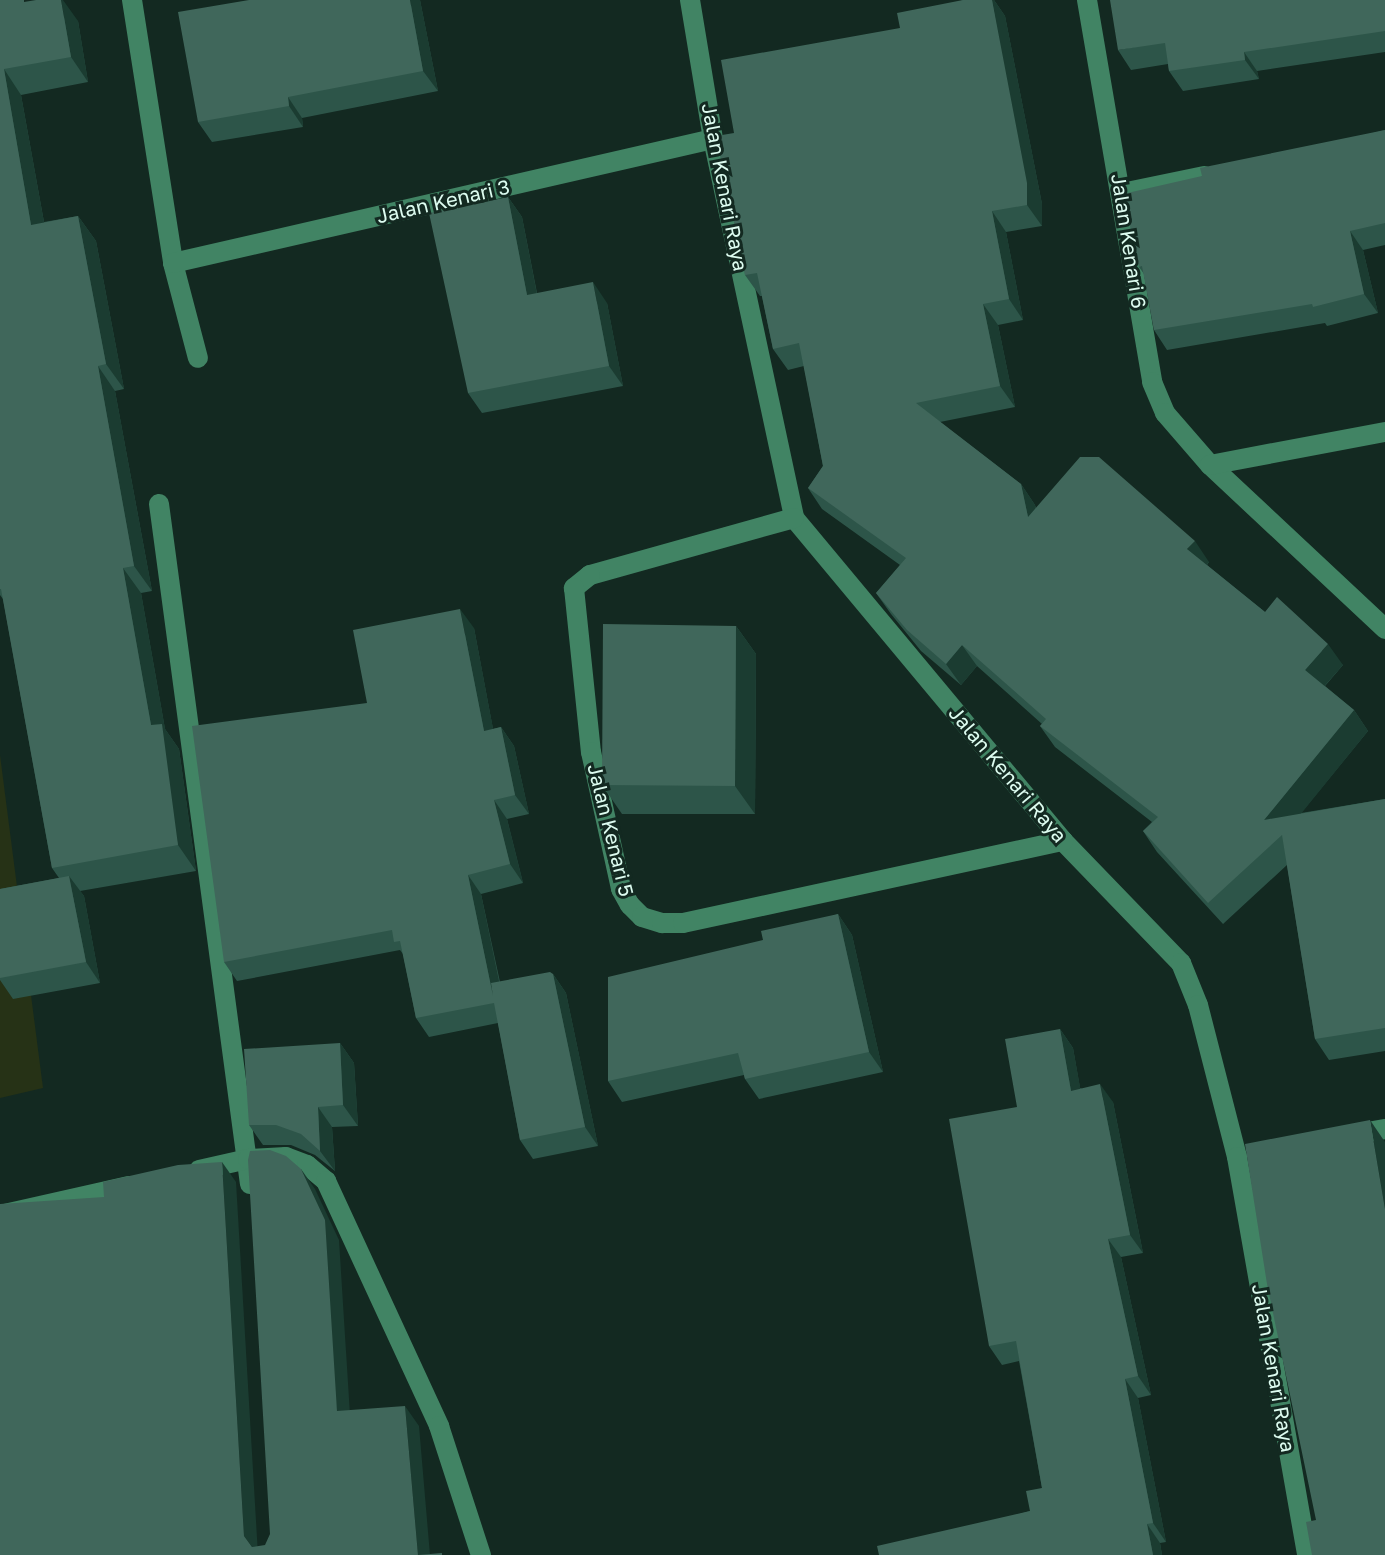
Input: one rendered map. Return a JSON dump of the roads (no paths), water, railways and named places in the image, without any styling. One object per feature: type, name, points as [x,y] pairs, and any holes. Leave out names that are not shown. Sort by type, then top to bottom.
[{"type":"street","points":[[132,0],[173,263],[198,358]]},
{"type":"street","name":"Jalan Kenari Raya","points":[[690,0],[713,139],[794,518],[1063,841],[1181,963],[1198,1005],[1244,1156],[1307,1555]]},
{"type":"street","name":"Jalan Kenari 6","points":[[1087,0],[1152,382],[1165,413],[1210,465],[1385,629]]},
{"type":"street","name":"Jalan Kenari 3","points":[[173,263],[713,139]]},
{"type":"street","points":[[1122,193],[1230,171]]},
{"type":"street","points":[[1210,465],[1385,432]]},
{"type":"street","points":[[159,504],[248,1159],[251,1207]]},
{"type":"street","name":"Jalan Kenari 5","points":[[794,518],[590,575],[574,588],[591,752],[621,889],[630,905],[642,917],[662,923],[683,923],[1063,841]]},
{"type":"street","points":[[1326,1140],[1385,1129]]},
{"type":"street","points":[[186,1173],[248,1159],[286,1157],[307,1165],[326,1181],[439,1426],[481,1555]]},
{"type":"street","points":[[0,1215],[155,1180]]}]
